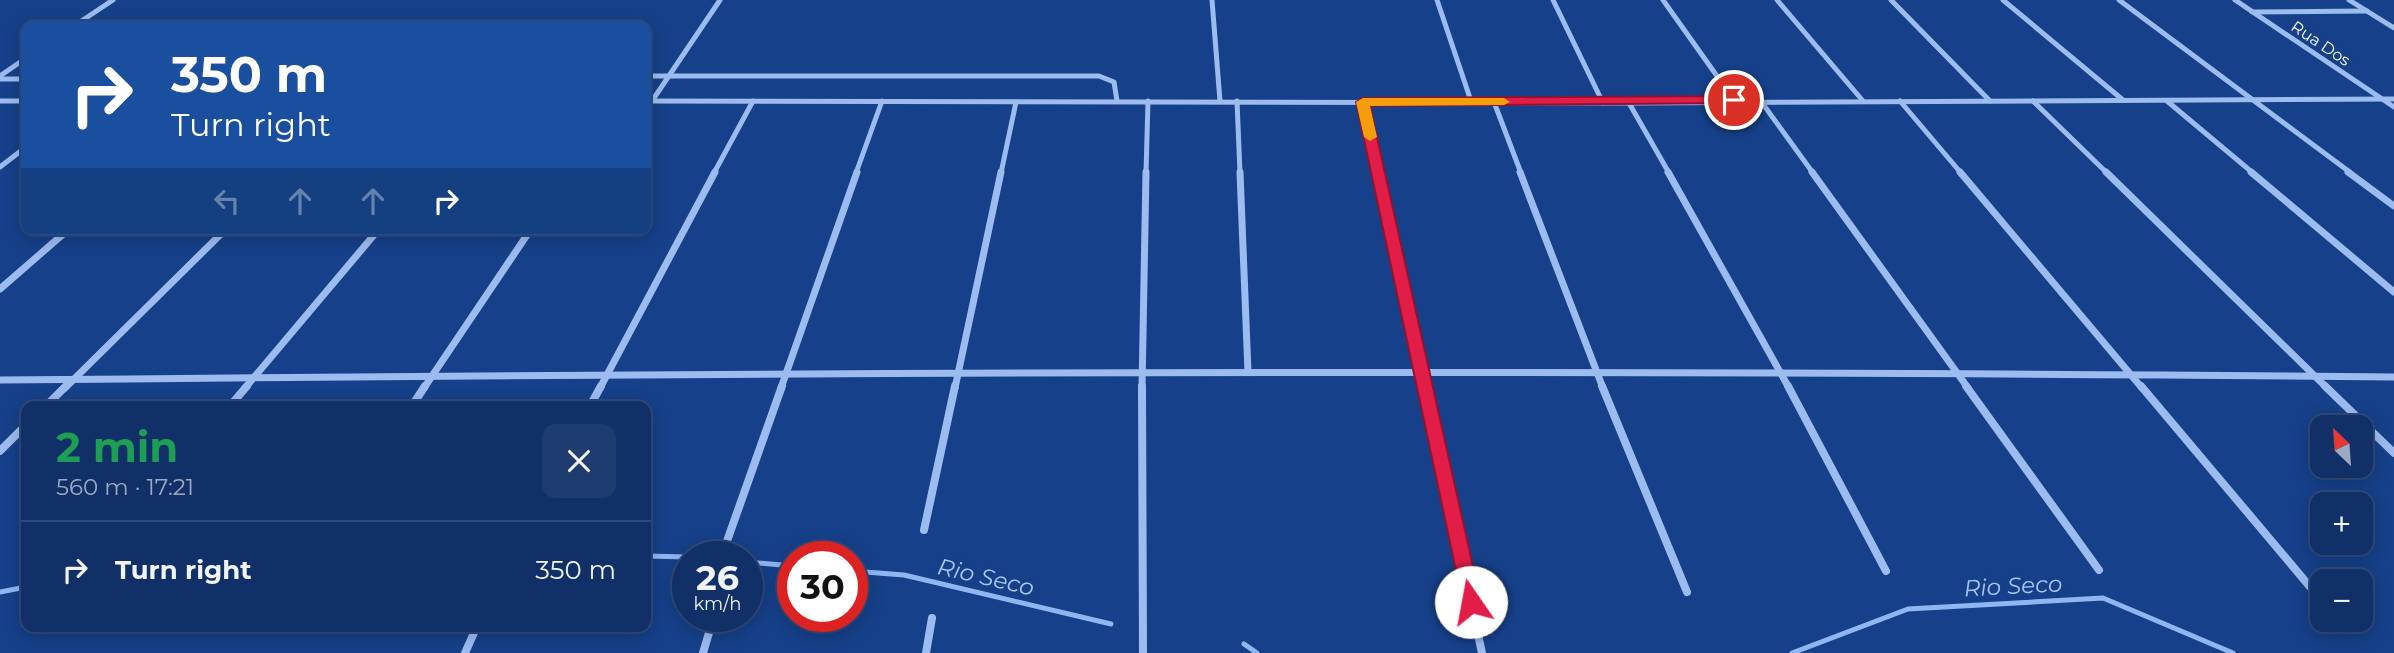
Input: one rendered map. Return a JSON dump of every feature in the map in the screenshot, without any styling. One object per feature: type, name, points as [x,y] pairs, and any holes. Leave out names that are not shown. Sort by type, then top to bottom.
[{"type":"street","points":[[82,21],[113,0]]},
{"type":"street","points":[[651,98],[720,0]]},
{"type":"street","points":[[1212,0],[1220,101]]},
{"type":"street","points":[[1437,0],[1471,101]]},
{"type":"street","points":[[1553,0],[1603,103]]},
{"type":"street","points":[[1663,0],[1734,100]]},
{"type":"street","points":[[1777,0],[1863,101]]},
{"type":"street","points":[[1891,0],[1990,101]]},
{"type":"street","points":[[2003,0],[2124,100]]},
{"type":"street","points":[[2119,0],[2394,206]]},
{"type":"street","name":"Rua Dos","points":[[2235,0],[2394,107]]},
{"type":"street","points":[[2349,0],[2394,28]]},
{"type":"street","points":[[2252,12],[2367,11]]},
{"type":"street","points":[[0,77],[21,62]]},
{"type":"street","points":[[651,76],[1099,76],[1114,82],[1116,101]]},
{"type":"street","points":[[0,77],[21,79]]},
{"type":"street","points":[[651,101],[1629,103],[1734,100],[2394,99]]},
{"type":"street","points":[[1760,100],[2099,570]]},
{"type":"street","points":[[1900,100],[2310,587]]},
{"type":"street","points":[[0,101],[21,101]]},
{"type":"street","points":[[593,401],[753,101]]},
{"type":"street","points":[[727,541],[882,101]]},
{"type":"street","points":[[1143,653],[1142,373],[1148,101]]},
{"type":"street","points":[[1237,101],[1248,372]]},
{"type":"street","points":[[2032,101],[2394,453]]},
{"type":"street","points":[[2167,101],[2394,292]]},
{"type":"street","points":[[924,530],[1016,102]]},
{"type":"street","points":[[1363,102],[1482,653]]},
{"type":"street","points":[[1494,102],[1596,372],[1687,592]]},
{"type":"street","points":[[1629,103],[1780,371],[1886,571]]},
{"type":"street","points":[[0,167],[21,151]]},
{"type":"street","points":[[0,289],[62,235]]},
{"type":"street","points":[[51,401],[220,235]]},
{"type":"street","points":[[234,401],[374,235]]},
{"type":"street","points":[[415,401],[527,235]]},
{"type":"street","points":[[0,380],[787,372],[1780,371],[2394,377]]},
{"type":"street","points":[[0,451],[21,430]]},
{"type":"street","points":[[926,653],[932,618]]},
{"type":"street","points":[[465,653],[474,632]]},
{"type":"street","points":[[703,653],[709,632]]},
{"type":"waterway","name":"Rio Seco","points":[[651,556],[672,557]]},
{"type":"waterway","name":"Rio Seco","points":[[763,563],[777,565]]},
{"type":"waterway","name":"Rio Seco","points":[[868,572],[904,575],[1111,624]]},
{"type":"waterway","name":"Rio Seco","points":[[0,592],[21,588]]},
{"type":"waterway","name":"Rio Seco","points":[[1792,653],[1908,609],[2103,598],[2233,653]]},
{"type":"waterway","name":"Rio Seco","points":[[1244,644],[1257,653]]},
{"type":"slow traffic","points":[[1370,137],[1363,102],[1504,102]]},
{"type":"route","points":[[1471,602],[1363,102],[1629,103],[1734,100]]}]
